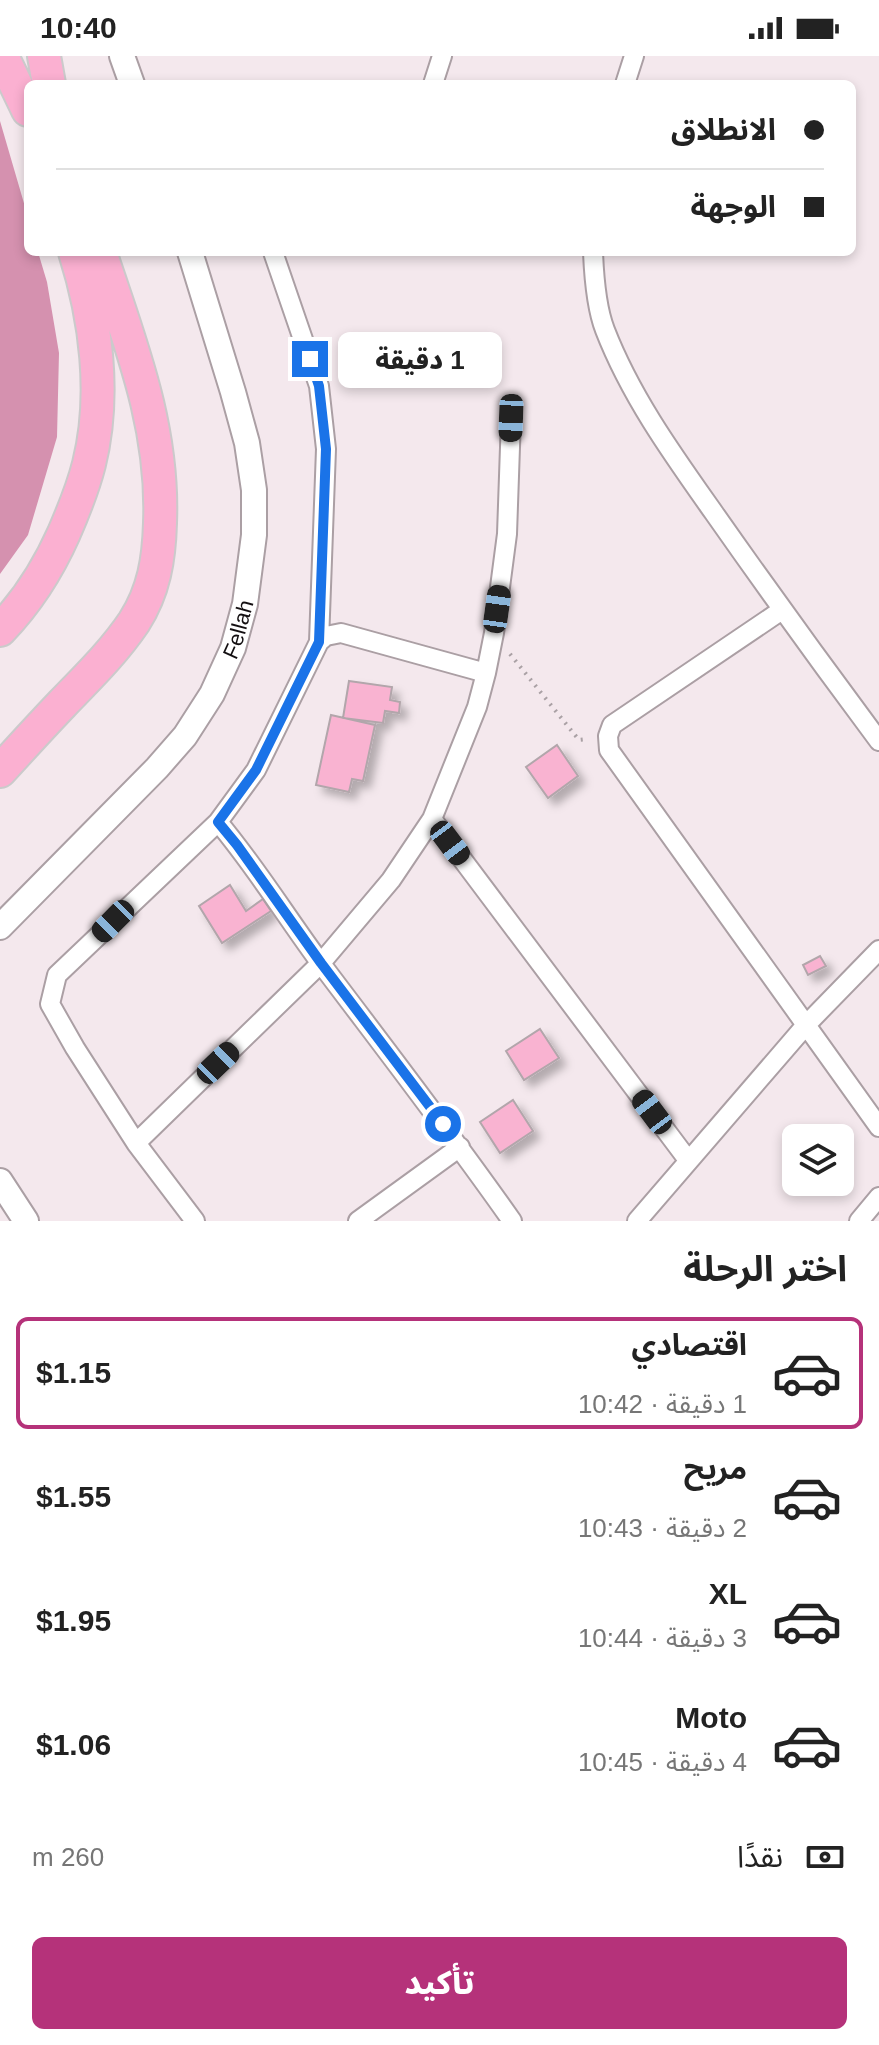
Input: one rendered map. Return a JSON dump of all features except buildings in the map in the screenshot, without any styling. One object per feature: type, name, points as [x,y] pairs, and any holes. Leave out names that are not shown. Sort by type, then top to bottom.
[{"type":"highway","points":[[2,56],[24,102]]},
{"type":"highway","points":[[44,56],[48,80]]},
{"type":"highway","points":[[0,630],[27,599],[54,554],[75,508],[90,461],[96,407],[94,345],[86,291],[76,256]]},
{"type":"highway","points":[[0,771],[113,650],[135,619],[153,585],[161,506],[156,441],[141,378],[101,256]]},
{"type":"street","points":[[122,56],[131,80]]},
{"type":"street","points":[[434,80],[442,56]]},
{"type":"street","points":[[626,80],[634,56]]},
{"type":"street","name":"Fellah","points":[[0,927],[185,736],[212,694],[237,634],[247,591],[254,535],[254,490],[247,443],[191,256]]},
{"type":"street","points":[[274,256],[319,386],[326,449],[319,642]]},
{"type":"street","points":[[593,256],[604,328],[631,386],[659,435],[879,741]]},
{"type":"street","points":[[136,1143],[321,963],[391,880],[432,819],[477,707],[494,633],[507,534],[511,418]]},
{"type":"street","points":[[782,610],[612,725],[608,736],[609,750],[879,1127]]},
{"type":"street","points":[[195,1221],[136,1143],[50,1004],[57,975],[218,822],[256,770],[319,642],[326,636],[341,633],[486,673]]},
{"type":"street","points":[[432,819],[688,1160]]},
{"type":"street","points":[[218,822],[512,1221]]},
{"type":"street","points":[[637,1221],[806,1025],[879,950]]},
{"type":"street","points":[[358,1221],[460,1147]]},
{"type":"street","points":[[0,1181],[26,1221]]},
{"type":"street","points":[[859,1221],[879,1197]]},
{"type":"path","points":[[494,633],[579,740],[608,736]]},
{"type":"shaded area","points":[[0,121],[24,203],[24,256],[39,256],[47,282],[59,353],[57,437],[28,535],[0,574]]},
{"type":"route","points":[[310,359],[319,386],[326,449],[319,642],[256,770],[218,822],[443,1124]]}]
